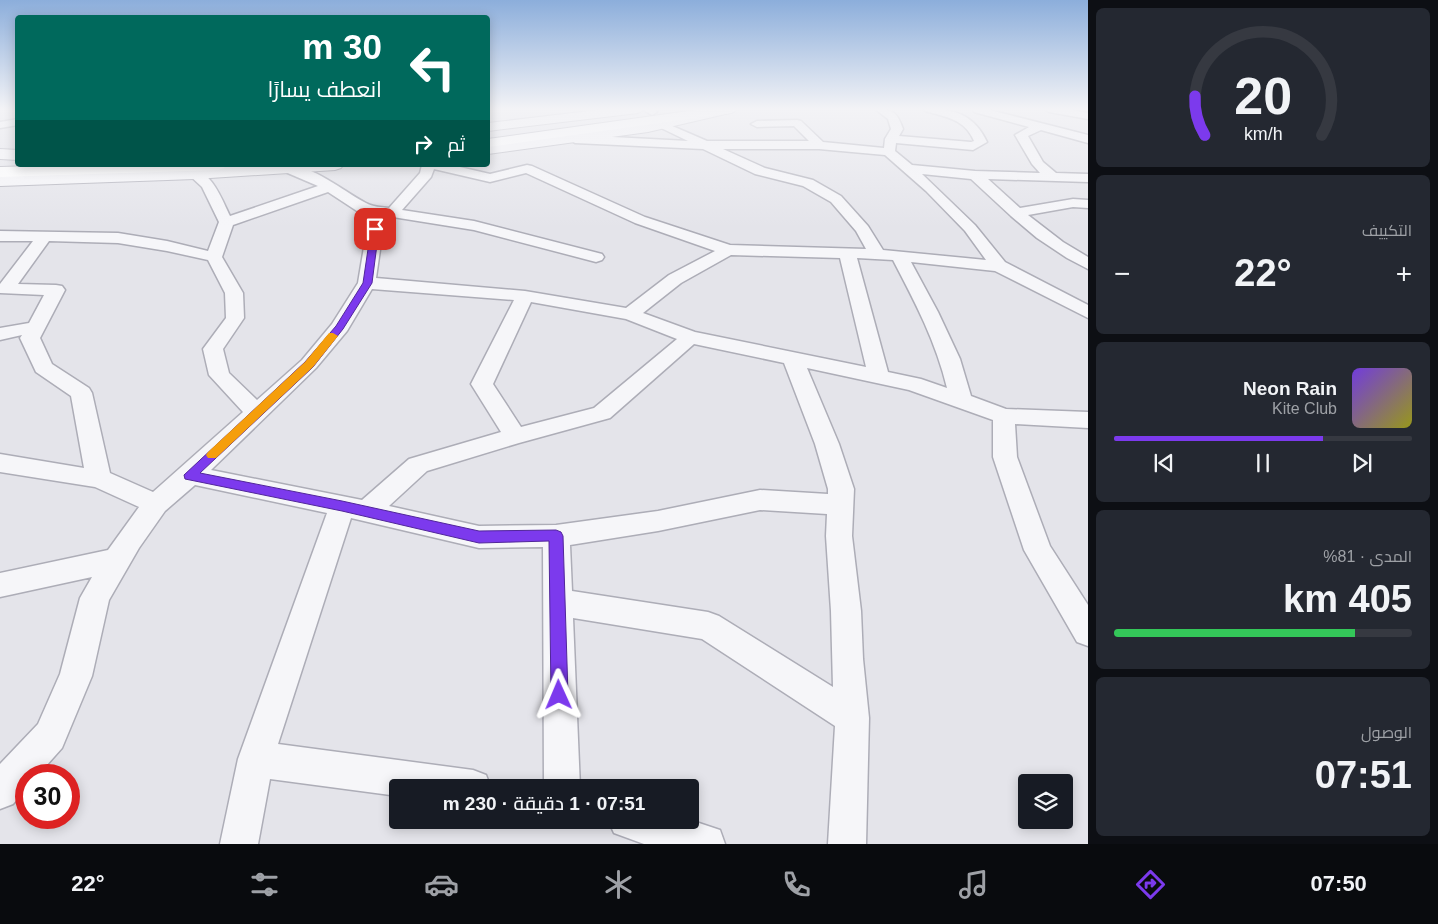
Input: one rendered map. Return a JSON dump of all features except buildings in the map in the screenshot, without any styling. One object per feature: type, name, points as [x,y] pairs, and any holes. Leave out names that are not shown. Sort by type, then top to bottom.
[{"type":"main road","points":[[0,162],[15,162]]},
{"type":"main road","points":[[0,172],[173,167]]},
{"type":"street","points":[[716,148],[760,171],[808,184],[836,199],[863,229],[878,254]]},
{"type":"street","points":[[892,148],[906,168],[931,188],[970,228],[999,266]]},
{"type":"street","points":[[1029,148],[1045,175],[1088,203]]},
{"type":"street","points":[[0,154],[15,154]]},
{"type":"street","points":[[392,213],[426,174],[428,167]]},
{"type":"street","points":[[443,167],[490,178],[527,169],[640,220],[728,250],[878,254],[999,266],[1088,312]]},
{"type":"street","points":[[0,181],[195,174],[288,168],[332,176],[363,208],[375,229],[367,283],[340,327],[309,364],[190,475],[156,504],[117,560],[95,598],[76,676],[50,736],[0,791]]},
{"type":"street","points":[[906,168],[975,175],[1045,175],[1088,178]]},
{"type":"street","points":[[195,174],[208,185],[226,222],[214,258]]},
{"type":"street","points":[[975,175],[1016,212],[1066,252],[1088,264]]},
{"type":"street","points":[[226,222],[332,176]]},
{"type":"street","points":[[1016,212],[1073,203],[1088,203]]},
{"type":"street","points":[[363,208],[474,226],[596,257]]},
{"type":"street","points":[[0,236],[118,238],[168,246],[214,258],[234,293],[235,318],[213,349],[219,375],[257,413]]},
{"type":"street","points":[[45,236],[5,289],[56,290],[30,338],[43,368],[81,393],[99,479]]},
{"type":"street","points":[[630,314],[675,279],[728,250]]},
{"type":"street","points":[[847,253],[879,377]]},
{"type":"street","points":[[899,256],[929,312],[950,360],[961,401]]},
{"type":"street","points":[[367,283],[525,296],[630,314],[690,337],[914,384],[1004,416],[1088,420]]},
{"type":"street","points":[[515,436],[482,384],[525,296]]},
{"type":"street","points":[[0,334],[36,327]]},
{"type":"street","points":[[240,844],[256,759],[354,508],[418,465],[602,412],[690,337]]},
{"type":"street","points":[[793,358],[827,444],[841,489],[839,536],[846,611],[847,660],[852,718],[847,844]]},
{"type":"street","points":[[1004,416],[1005,457],[1038,550],[1088,632]]},
{"type":"street","points":[[0,463],[99,479],[156,504]]},
{"type":"street","points":[[190,475],[354,508],[479,537],[556,536],[658,521],[760,500],[840,505]]},
{"type":"street","points":[[556,536],[562,779]]},
{"type":"street","points":[[0,585],[117,560]]},
{"type":"street","points":[[557,602],[708,626],[852,718]]},
{"type":"street","points":[[256,759],[406,779]]},
{"type":"street","points":[[657,829],[706,844]]},
{"type":"slow traffic","points":[[212,455],[309,364],[333,336]]},
{"type":"route","points":[[375,229],[367,283],[340,327],[309,364],[190,475],[342,506],[479,537],[556,536],[559,695]]}]
